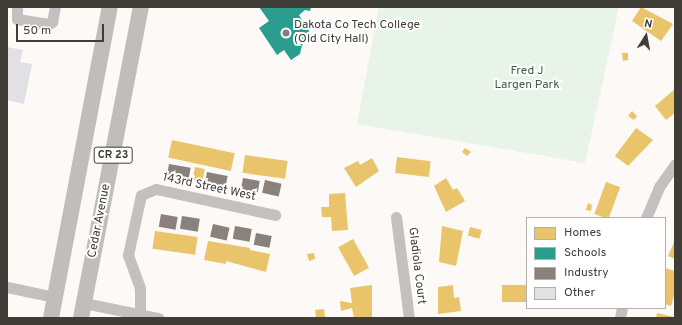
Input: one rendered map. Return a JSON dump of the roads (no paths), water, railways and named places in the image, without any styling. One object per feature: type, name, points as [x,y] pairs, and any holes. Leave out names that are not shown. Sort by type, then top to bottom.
[{"type":"highway","name":"CR 23","points":[[51,318],[110,7]]},
{"type":"highway","points":[[138,7],[138,28]]},
{"type":"highway","name":"Cedar Avenue","points":[[83,311],[141,7]]},
{"type":"street","points":[[17,7],[17,19],[49,24],[52,22],[55,7]]},
{"type":"street","points":[[646,217],[659,187],[675,164]]},
{"type":"street","name":"143rd Street West","points":[[140,314],[140,288],[128,255],[141,195],[156,189],[275,215]]},
{"type":"street","name":"Gladiola Court","points":[[396,217],[409,318]]},
{"type":"street","points":[[7,287],[55,297]]},
{"type":"street","points":[[83,311],[140,314],[158,318]]},
{"type":"place","name":"Dakota Co Tech College (Old City Hall)","points":[[286,33]]},
{"type":"park label","name":"Fred J Largen Park","points":[[527,79]]}]
